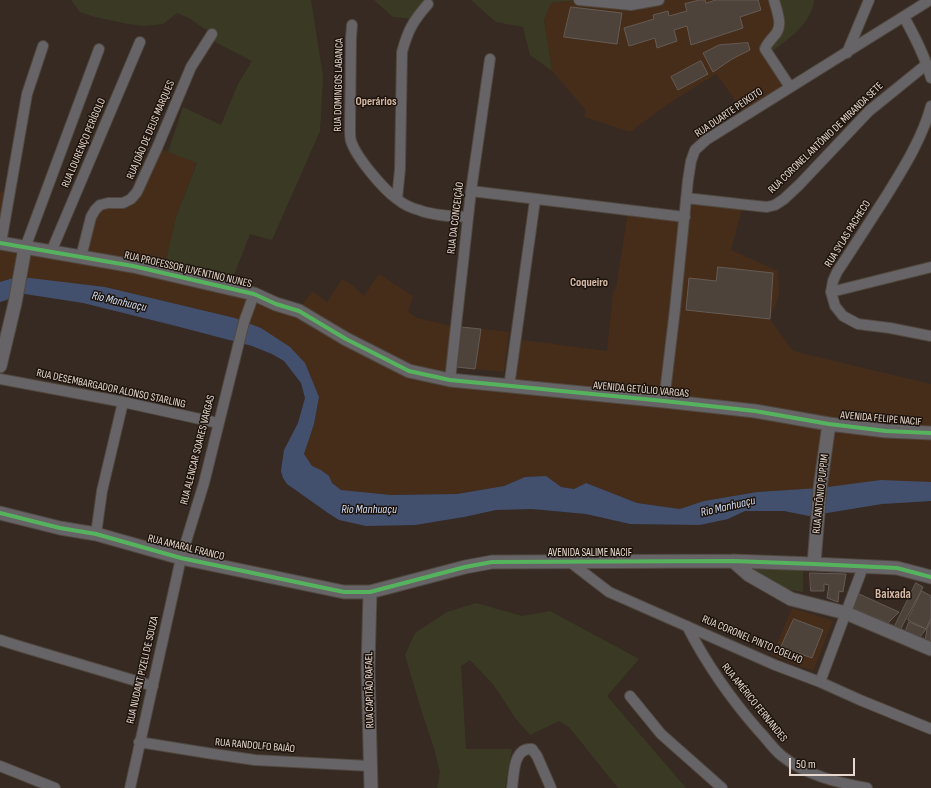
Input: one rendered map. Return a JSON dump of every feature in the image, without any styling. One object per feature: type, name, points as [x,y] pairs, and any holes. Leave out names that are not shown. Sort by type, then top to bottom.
[{"type":"street","points":[[578,0],[631,5],[659,0]]},
{"type":"street","points":[[774,0],[779,28],[776,34],[766,45],[766,49],[790,87]]},
{"type":"street","points":[[847,53],[869,0]]},
{"type":"street","name":"RUA DUARTE PEIXOTO","points":[[664,401],[686,198],[691,161],[695,150],[706,140],[904,17],[923,2]]},
{"type":"street","points":[[397,199],[400,169],[402,52],[407,34],[416,19],[428,4]]},
{"type":"street","points":[[904,17],[916,39],[927,64],[931,78]]},
{"type":"street","name":"RUA DOMINGOS LABANCA","points":[[352,25],[350,111],[351,141],[364,163],[383,186],[397,199],[409,206],[428,213],[468,217]]},
{"type":"street","name":"RUA JOÃO DE DEUS MARQUES","points":[[80,258],[91,218],[95,210],[108,203],[123,203],[137,192],[158,148],[191,67],[212,34]]},
{"type":"street","name":"RUA LOURENÇO PERÍGOLO","points":[[51,252],[140,42]]},
{"type":"street","points":[[0,243],[27,94],[43,46]]},
{"type":"street","points":[[0,366],[16,303],[25,248],[98,49]]},
{"type":"street","name":"RUA DA CONCEIÇÃO","points":[[450,380],[471,191],[490,59]]},
{"type":"street","name":"RUA CORONEL ANTÔNIO DE MIRANDA SETE","points":[[686,198],[767,207],[775,205],[799,185],[869,111],[927,64]]},
{"type":"street","name":"RUA SYLAS PACHECO","points":[[831,292],[837,272],[897,180],[917,143],[927,122],[931,106]]},
{"type":"street","points":[[471,191],[684,217]]},
{"type":"street","points":[[509,387],[535,200]]},
{"type":"street","name":"RUA PROFESSOR JUVENTINO NUNES","points":[[0,243],[133,266],[254,294],[276,304],[299,310],[352,342],[409,371],[450,380]]},
{"type":"street","points":[[931,267],[831,292],[835,306],[843,316],[858,324],[890,328],[931,336]]},
{"type":"street","name":"RUA ALENCAR SOARES VARGAS","points":[[181,558],[204,483],[245,317],[254,294]]},
{"type":"street","name":"RUA DESEMBARGADOR ALONSO STARLING","points":[[0,378],[123,402],[218,423]]},
{"type":"street","name":"AVENIDA GETÚLIO VARGAS","points":[[450,380],[755,411],[829,424]]},
{"type":"street","points":[[96,534],[102,491],[123,402]]},
{"type":"street","name":"AVENIDA FELIPE NACIF","points":[[829,424],[886,431],[931,433]]},
{"type":"street","name":"RUA ANTÔNIO PUPPIM","points":[[814,564],[821,484],[829,424]]},
{"type":"street","name":"RUA AMARAL FRANCO","points":[[0,513],[60,528],[96,534],[181,558],[328,590],[344,592],[370,592]]},
{"type":"street","name":"RUA NUDANT PIZELI DE SOUZA","points":[[130,788],[181,558]]},
{"type":"street","points":[[733,561],[749,575],[791,599],[846,613],[931,649]]},
{"type":"street","name":"AVENIDA SALIME NACIF","points":[[370,592],[465,567],[492,562],[733,561],[863,566]]},
{"type":"street","name":"RUA CORONEL PINTO COELHO","points":[[570,562],[609,592],[769,662],[931,729]]},
{"type":"street","points":[[820,682],[863,566],[897,568],[931,577]]},
{"type":"street","name":"RUA CAPITÃO RAFAEL","points":[[370,592],[368,668],[371,788]]},
{"type":"street","name":"RUA AMÉRICO FERNANDES","points":[[688,626],[701,653],[717,678],[747,718],[781,756],[814,773],[853,786],[867,788]]},
{"type":"street","points":[[0,640],[153,686]]},
{"type":"street","points":[[630,696],[661,734],[722,788]]},
{"type":"street","name":"RUA RANDOLFO BAIÃO","points":[[140,742],[207,754],[255,760],[370,766]]},
{"type":"street","points":[[512,788],[516,758],[526,748],[532,749],[537,756],[551,788]]},
{"type":"street","points":[[0,766],[49,787]]},
{"type":"shaded area","points":[[579,0],[774,0],[779,22],[766,45],[790,87],[746,115],[716,74],[665,106],[630,132],[585,117],[585,109],[552,71],[544,20],[551,3]]},
{"type":"shaded area","points":[[157,148],[197,162],[176,217],[163,273],[299,310],[312,291],[327,302],[342,279],[352,285],[364,296],[379,274],[413,296],[408,312],[417,318],[456,327],[450,380],[509,387],[515,339],[607,351],[613,293],[616,288],[628,211],[684,217],[686,198],[743,205],[731,250],[778,271],[779,296],[770,319],[793,351],[931,384],[931,482],[757,492],[704,501],[680,509],[637,503],[586,483],[574,489],[560,487],[546,476],[525,477],[504,486],[457,494],[391,495],[341,490],[332,483],[329,476],[312,466],[304,454],[314,424],[319,397],[261,328],[235,318],[105,287],[13,278],[0,282],[0,192],[10,194],[1,243],[80,257],[95,210],[131,199]]},
{"type":"shaded area","points":[[481,329],[509,332],[504,372],[475,369]]},
{"type":"shaded area","points":[[792,608],[833,621],[813,671],[772,655]]},
{"type":"green space","points":[[71,0],[311,0],[323,76],[320,131],[272,240],[250,234],[229,288],[163,273],[176,217],[197,163],[168,152],[183,107],[221,125],[238,84],[252,61],[209,39],[212,34],[189,18],[177,13],[163,24],[145,26],[128,24],[95,17],[80,12]]},
{"type":"green space","points":[[374,0],[433,0],[415,19],[393,17]]},
{"type":"green space","points":[[471,0],[579,0],[551,3],[544,20],[552,71],[530,55],[523,27],[496,22]]},
{"type":"green space","points":[[774,0],[814,0],[812,9],[803,24],[790,38],[768,54],[776,34]]},
{"type":"green space","points":[[753,569],[803,570],[803,592],[790,590],[754,573]]},
{"type":"green space","points":[[476,603],[522,616],[550,611],[639,659],[607,696],[686,788],[618,788],[569,727],[559,721],[530,735],[516,719],[493,684],[470,660],[461,666],[466,749],[512,749],[505,788],[437,788],[440,772],[405,655],[415,633],[447,612]]},
{"type":"water","name":"Rio Manhuaçu","points":[[13,278],[30,278],[105,287],[235,318],[261,328],[290,347],[305,363],[319,397],[314,424],[304,454],[312,466],[329,476],[332,483],[341,490],[391,495],[457,494],[504,486],[525,477],[546,476],[561,487],[574,489],[586,483],[637,503],[680,509],[704,501],[757,492],[820,488],[881,480],[931,482],[931,501],[882,504],[809,516],[784,511],[745,511],[728,519],[700,525],[630,524],[586,514],[532,509],[496,510],[415,525],[366,526],[339,520],[287,484],[283,478],[281,471],[284,450],[298,423],[305,398],[301,383],[284,361],[272,354],[252,346],[83,303],[25,294],[0,302],[0,282]]},
{"type":"building","points":[[705,0],[706,3],[716,0],[758,0],[761,10],[740,17],[743,28],[691,45],[687,26],[674,30],[677,41],[657,48],[655,38],[629,46],[624,28],[654,19],[653,15],[668,11],[669,16],[687,11],[685,4]]},
{"type":"building","points":[[571,7],[622,13],[617,44],[564,37]]},
{"type":"building","points":[[748,43],[750,50],[732,59],[713,72],[703,53],[719,45]]},
{"type":"building","points":[[701,61],[708,74],[678,90],[671,77]]},
{"type":"building","points":[[718,267],[773,273],[770,319],[686,310],[689,278],[716,281]]},
{"type":"building","points":[[461,327],[481,329],[475,369],[456,367]]},
{"type":"building","points":[[810,573],[846,574],[843,592],[839,591],[838,602],[827,598],[829,585],[824,584],[824,591],[811,591]]},
{"type":"building","points":[[916,583],[923,587],[898,634],[893,630]]},
{"type":"building","points":[[922,591],[931,596],[931,618],[926,629],[908,620]]},
{"type":"building","points":[[859,594],[899,612],[888,623],[851,608]]},
{"type":"building","points":[[794,619],[823,630],[812,658],[781,647]]},
{"type":"building","points":[[931,619],[931,643],[925,641],[927,629]]},
{"type":"building","points":[[909,622],[926,629],[917,641],[904,636]]},
{"type":"cycle path","points":[[0,243],[133,266],[254,294],[276,304],[299,311],[346,339],[409,371],[450,380],[755,411],[829,424],[886,431],[931,433]]},
{"type":"cycle path","points":[[0,513],[60,528],[96,534],[181,558],[344,592],[370,592],[465,567],[492,562],[733,561],[897,568],[931,577]]},
{"type":"district","name":"Operários","points":[[376,102]]},
{"type":"district","name":"Coqueiro","points":[[589,283]]},
{"type":"district","name":"Baixada","points":[[893,595]]}]
